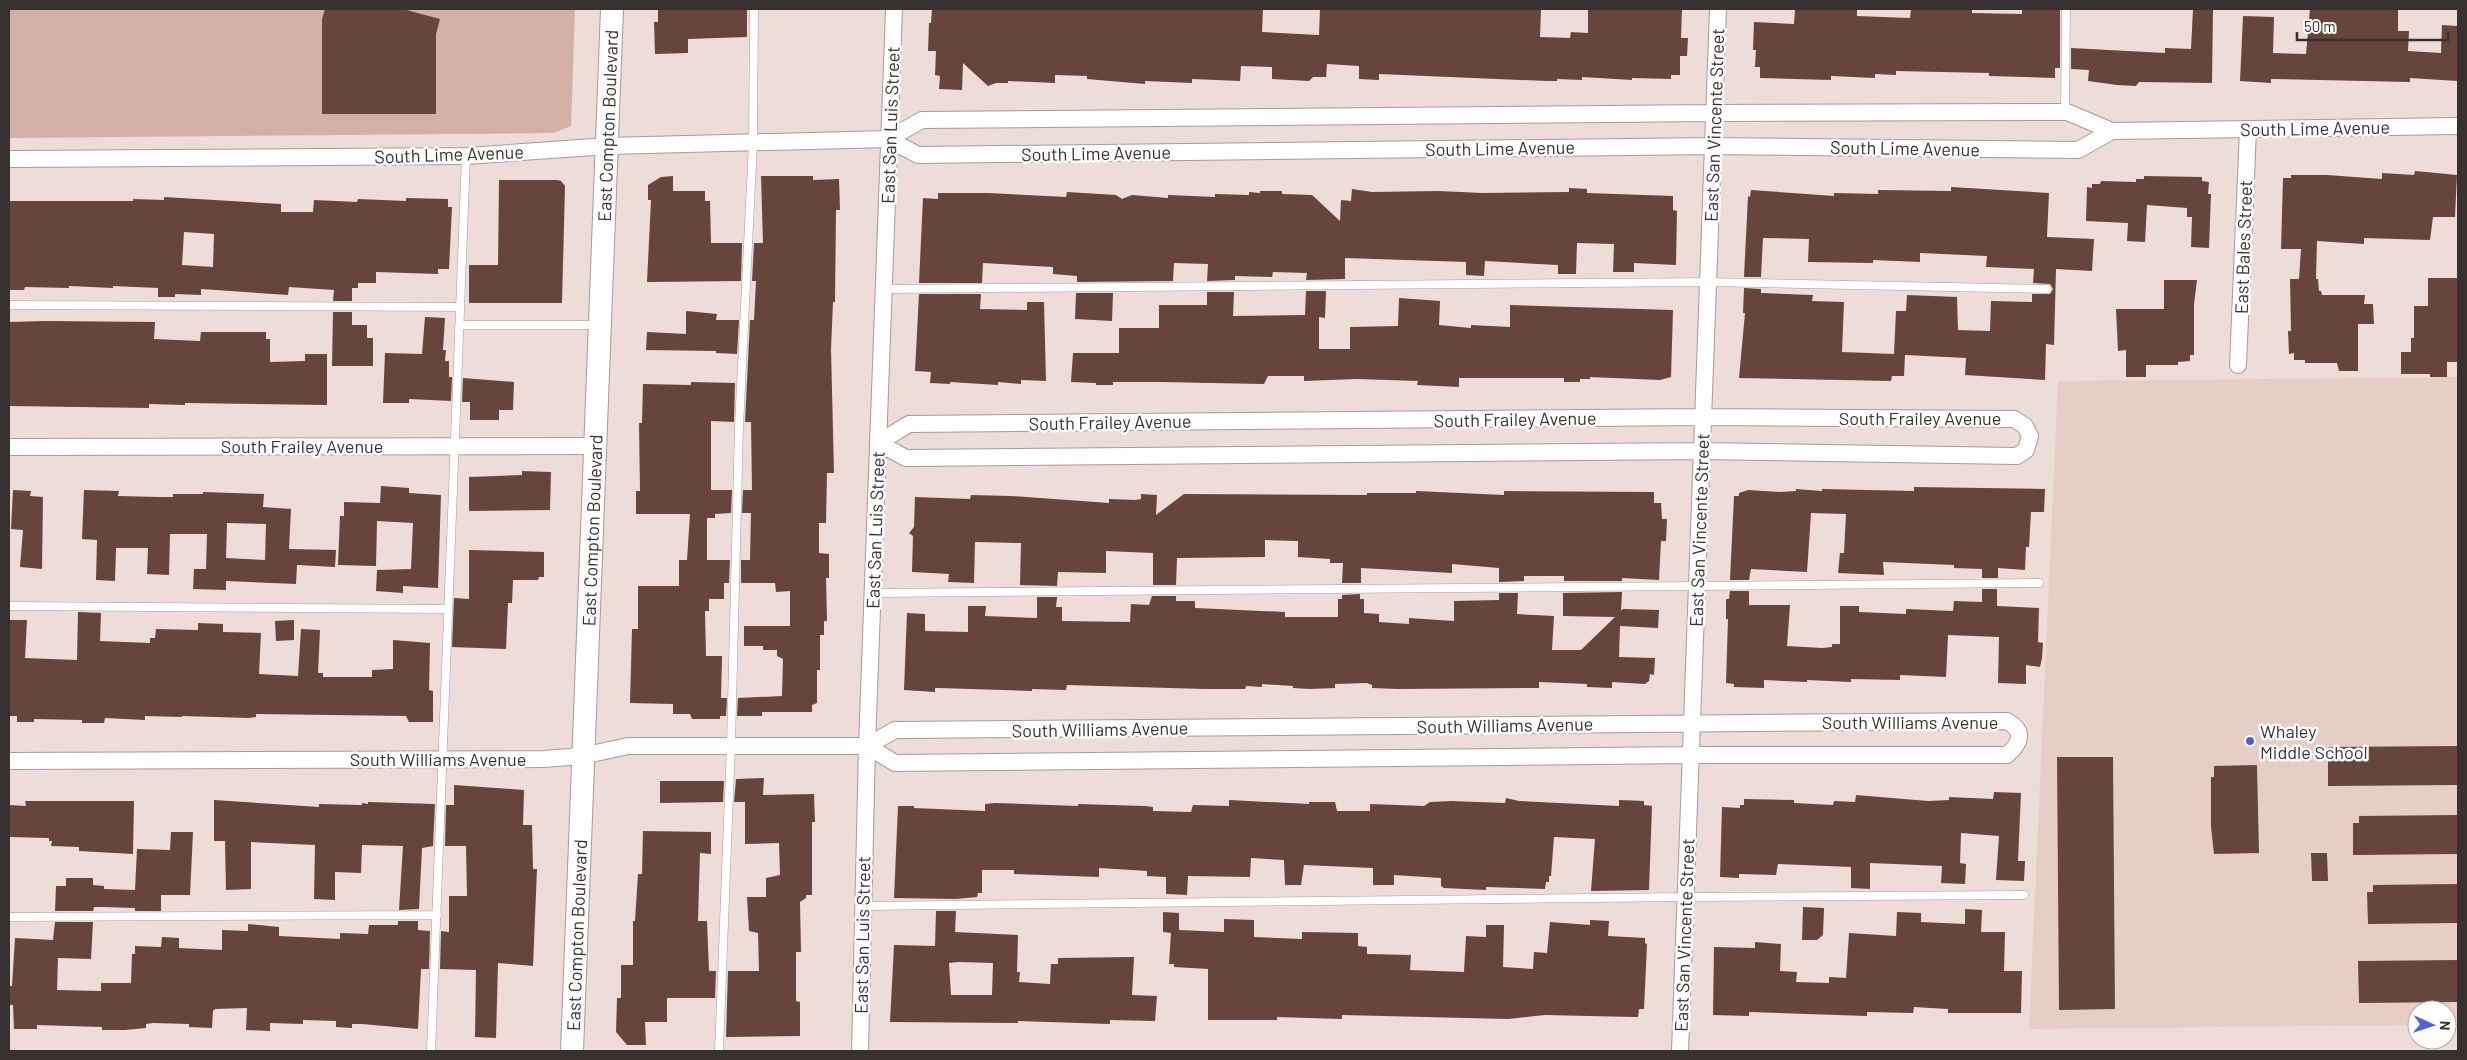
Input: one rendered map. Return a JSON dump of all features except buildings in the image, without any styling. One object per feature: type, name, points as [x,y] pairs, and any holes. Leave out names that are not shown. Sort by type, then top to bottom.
[{"type":"main road","name":"East Compton Boulevard","points":[[572,1051],[612,9]]},
{"type":"street","name":"East San Luis Street","points":[[860,1051],[867,746],[894,9]]},
{"type":"street","name":"East San Vincente Street","points":[[1680,1051],[1718,9]]},
{"type":"street","name":"South Lime Avenue","points":[[9,159],[466,156],[608,146],[753,144],[888,139],[922,120],[2064,112],[2112,131],[2458,126]]},
{"type":"street","name":"East Bales Street","points":[[2238,365],[2248,129]]},
{"type":"street","name":"South Lime Avenue","points":[[888,139],[918,155],[1712,146],[2078,150],[2112,131]]},
{"type":"street","name":"South Frailey Avenue","points":[[1703,417],[2014,418],[2025,426],[2030,436],[2026,450],[2017,456],[1702,451],[906,458],[878,443],[908,424],[1703,417]]},
{"type":"street","name":"South Frailey Avenue","points":[[9,447],[595,446]]},
{"type":"street","name":"South Williams Avenue","points":[[9,761],[544,759],[582,756],[628,746],[731,744],[867,746],[895,763],[1691,755],[2007,755],[2017,746],[2020,736],[2016,726],[2007,721],[1692,723],[895,730],[867,746]]},
{"type":"lane","points":[[719,1051],[731,744],[739,426],[753,144],[754,9]]},
{"type":"lane","points":[[2064,112],[2066,9]]},
{"type":"lane","points":[[431,1051],[466,156]]},
{"type":"lane","points":[[885,290],[1708,282],[2046,288]]},
{"type":"lane","points":[[9,305],[460,308]]},
{"type":"lane","points":[[459,325],[600,325]]},
{"type":"lane","points":[[872,593],[2039,584]]},
{"type":"lane","points":[[9,606],[448,609]]},
{"type":"lane","points":[[863,906],[2024,895]]},
{"type":"lane","points":[[9,916],[437,915]]},
{"type":"shaded area","points":[[9,9],[575,9],[571,126],[554,133],[9,138]]},
{"type":"shaded area","name":"Whaley Middle School","points":[[2458,377],[2458,1025],[2457,1000],[2407,1000],[2407,1025],[2029,1029],[2058,381]]},
{"type":"place","name":"Whaley Middle School","points":[[2250,741]]}]
